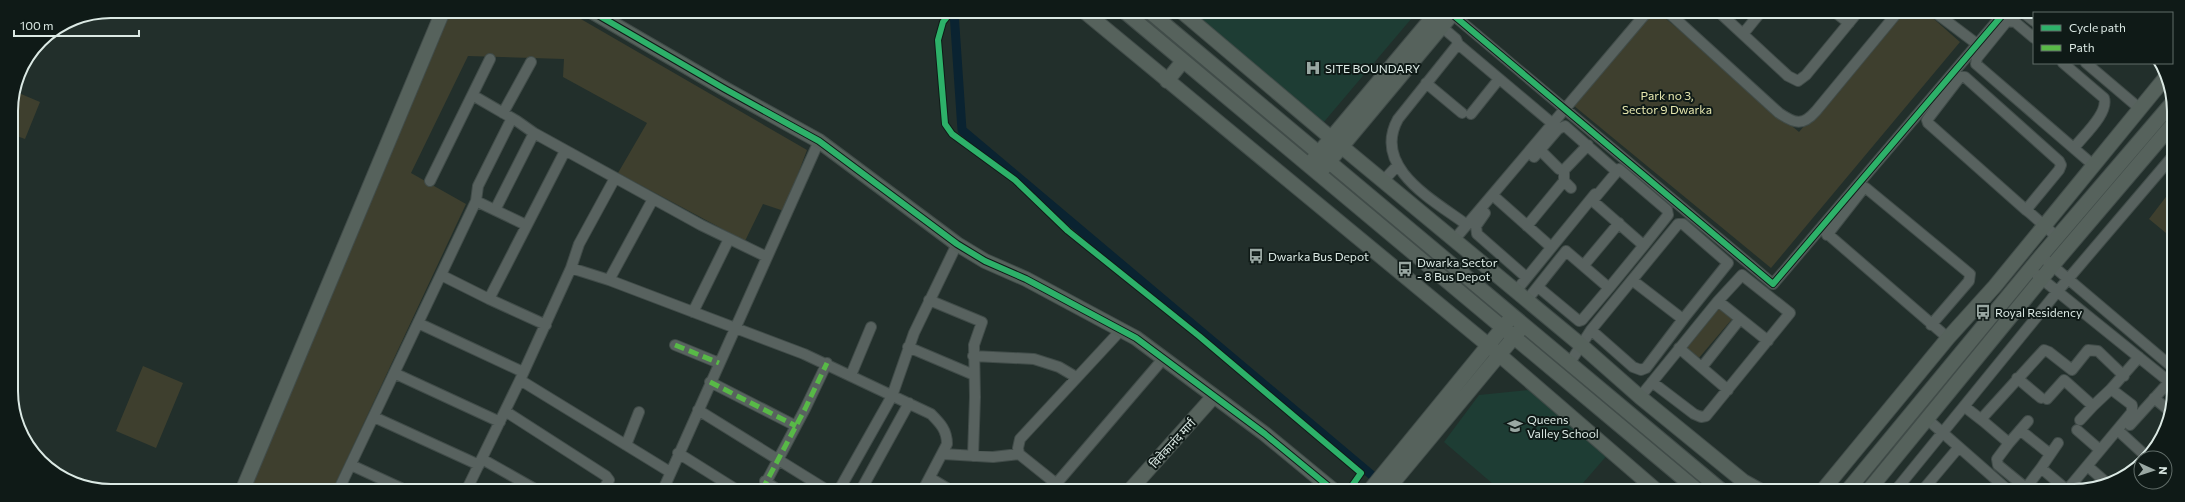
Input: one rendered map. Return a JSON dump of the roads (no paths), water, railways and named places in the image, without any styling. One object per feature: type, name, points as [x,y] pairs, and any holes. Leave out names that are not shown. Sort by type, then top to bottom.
[{"type":"street","points":[[245,484],[440,18]]},
{"type":"street","points":[[601,18],[819,141],[957,244],[985,261],[1026,279],[1121,330],[1265,434],[1327,484]]},
{"type":"street","points":[[1092,18],[1500,355],[1649,484]]},
{"type":"street","points":[[1132,18],[1503,328],[1513,338],[1690,484]]},
{"type":"street","points":[[1157,18],[1322,158],[1714,484]]},
{"type":"street","points":[[1189,18],[1581,345],[1640,397],[1743,481],[1749,484]]},
{"type":"street","points":[[1336,142],[1433,18]]},
{"type":"street","points":[[1313,170],[1336,142],[1449,18]]},
{"type":"street","points":[[1459,18],[1773,284],[1824,232],[1862,189],[1866,188],[1970,274],[1969,281],[1931,324]]},
{"type":"street","points":[[1454,240],[1642,18]]},
{"type":"street","points":[[1675,18],[1779,112],[1789,119],[1800,122],[1809,119],[1893,18]]},
{"type":"street","points":[[1726,18],[1788,76],[1798,81],[1806,75],[1853,18]]},
{"type":"street","points":[[1743,34],[1756,18]]},
{"type":"street","points":[[1842,18],[1849,23]]},
{"type":"street","points":[[1943,18],[1977,44]]},
{"type":"street","points":[[1824,232],[1943,91],[1977,44],[2000,18]]},
{"type":"street","points":[[2033,37],[2015,22],[2007,21],[1977,58],[1976,64],[2092,164]]},
{"type":"street","points":[[1442,26],[1456,39],[1458,44],[1553,124]]},
{"type":"street","points":[[1458,44],[1393,126],[1393,156],[1397,166],[1416,187],[1467,226]]},
{"type":"street","points":[[430,181],[474,96],[490,59]]},
{"type":"street","points":[[1167,81],[1183,61]]},
{"type":"street","points":[[503,113],[531,62]]},
{"type":"street","points":[[2064,64],[2104,98],[2106,104],[2103,112],[2074,148]]},
{"type":"street","points":[[2087,64],[2139,108]]},
{"type":"street","points":[[2026,210],[2059,170],[2061,165],[2059,161],[1965,76],[1960,77],[1943,91],[1927,120],[1928,123],[2026,210],[2044,225],[2057,237]]},
{"type":"street","points":[[1426,83],[1469,115],[1501,80]]},
{"type":"street","points":[[1828,484],[2162,81]]},
{"type":"street","points":[[474,96],[565,151],[729,239],[766,257]]},
{"type":"street","points":[[1852,484],[2030,269],[2167,109]]},
{"type":"street","points":[[342,484],[476,201],[478,186],[512,118]]},
{"type":"street","points":[[1526,278],[1477,234],[1476,226],[1479,221],[1558,129],[1564,126],[1568,126],[1614,170]]},
{"type":"street","points":[[1874,484],[2052,266],[2167,132]]},
{"type":"street","points":[[495,210],[534,133]]},
{"type":"street","points":[[665,484],[819,141]]},
{"type":"street","points":[[1564,170],[1588,145]]},
{"type":"street","points":[[1540,150],[1559,169],[1564,170]]},
{"type":"street","points":[[489,300],[565,151]]},
{"type":"street","points":[[1521,296],[1526,278],[1624,158]]},
{"type":"street","points":[[1901,484],[2057,292],[2069,280],[2167,163]]},
{"type":"street","points":[[1383,181],[1397,166]]},
{"type":"street","points":[[1538,287],[1579,321],[1582,320],[1609,288],[1645,244],[1668,215],[1667,210],[1620,169],[1593,200],[1642,244],[1645,244]]},
{"type":"street","points":[[1527,226],[1568,184],[1564,170]]},
{"type":"street","points":[[470,484],[546,325],[571,268],[578,244],[615,178]]},
{"type":"street","points":[[609,280],[654,199]]},
{"type":"street","points":[[1497,199],[1551,246]]},
{"type":"street","points":[[476,201],[526,225]]},
{"type":"street","points":[[1569,364],[1591,330],[1676,225],[1683,224],[1690,214]]},
{"type":"street","points":[[1584,265],[1619,223]]},
{"type":"street","points":[[1591,330],[1639,371],[1646,368],[1728,264],[1683,224]]},
{"type":"street","points":[[1824,232],[1948,338]]},
{"type":"street","points":[[1376,253],[1391,235]]},
{"type":"street","points":[[693,312],[729,239]]},
{"type":"street","points":[[842,484],[892,396],[908,347],[957,244]]},
{"type":"street","points":[[1521,296],[1538,287],[1564,252],[1568,252],[1609,288]]},
{"type":"street","points":[[2041,256],[2167,363]]},
{"type":"street","points":[[571,268],[609,280],[827,364],[931,414],[944,427],[947,436],[947,444],[926,484]]},
{"type":"street","points":[[2030,269],[2167,380]]},
{"type":"street","points":[[441,275],[489,300],[546,325]]},
{"type":"street","points":[[1640,397],[1679,348],[1740,276],[1742,275],[1747,277],[1790,312],[1708,415],[1701,417],[1694,414],[1652,382]]},
{"type":"street","points":[[1632,280],[1680,318],[1684,318]]},
{"type":"street","points":[[930,300],[982,322],[974,344],[973,356],[973,456]]},
{"type":"street","points":[[1718,301],[1768,341]]},
{"type":"street","points":[[1375,484],[1512,316]]},
{"type":"street","points":[[1702,366],[1740,319]]},
{"type":"street","points":[[418,323],[522,376],[626,445],[670,472]]},
{"type":"street","points":[[1392,484],[1524,326]]},
{"type":"street","points":[[851,375],[871,327]]},
{"type":"street","points":[[1056,484],[1020,454],[1018,448],[1020,439],[1121,330]]},
{"type":"street","points":[[675,346],[719,363]]},
{"type":"street","points":[[908,347],[974,375]]},
{"type":"street","points":[[1679,348],[1702,366],[1728,390]]},
{"type":"street","points":[[1983,420],[1987,411],[2044,350],[2049,352],[2072,370]]},
{"type":"street","points":[[2017,378],[2044,398],[2064,380],[2088,350],[2098,351],[2124,376]]},
{"type":"street","points":[[973,356],[1034,359],[1059,367],[1076,377]]},
{"type":"street","points":[[2100,450],[2078,425],[2093,406],[2124,376],[2139,357]]},
{"type":"street","points":[[1062,484],[1163,359]]},
{"type":"street","points":[[764,484],[796,426],[827,364]]},
{"type":"street","points":[[394,373],[500,422]]},
{"type":"street","points":[[2064,380],[2093,406]]},
{"type":"street","points":[[710,382],[796,426]]},
{"type":"street","points":[[2080,484],[2154,398],[2167,387]]},
{"type":"street","points":[[2072,484],[2133,409],[2132,405],[2111,389]]},
{"type":"street","name":"विवेकानंद मार्ग","points":[[1135,484],[1214,396]]},
{"type":"street","points":[[2154,398],[2165,407]]},
{"type":"street","points":[[864,484],[909,403]]},
{"type":"street","points":[[1964,407],[1983,420],[2009,443]]},
{"type":"street","points":[[698,410],[817,484]]},
{"type":"street","points":[[505,411],[606,476],[609,480],[607,484]]},
{"type":"street","points":[[626,445],[639,412]]},
{"type":"street","points":[[374,416],[481,462],[523,484]]},
{"type":"street","points":[[1927,419],[2001,484]]},
{"type":"street","points":[[2020,484],[1998,465],[1997,459],[2028,421]]},
{"type":"street","points":[[2020,430],[2050,454]]},
{"type":"street","points":[[2122,434],[2139,450]]},
{"type":"street","points":[[2029,484],[2058,443]]},
{"type":"street","points":[[1928,484],[1959,447]]},
{"type":"street","points":[[678,453],[724,484]]},
{"type":"street","points":[[943,454],[993,457],[1020,454]]},
{"type":"street","points":[[351,465],[392,484]]},
{"type":"street","points":[[2041,468],[2060,484]]},
{"type":"street","points":[[2092,470],[2103,479]]},
{"type":"street","points":[[930,478],[940,484]]},
{"type":"waterway","points":[[954,18],[962,130],[1374,477]]},
{"type":"place","name":"SITE BOUNDARY","points":[[1313,68]]},
{"type":"place","name":"Dwarka Bus Depot","points":[[1256,256]]},
{"type":"place","name":"Dwarka Sector - 8 Bus Depot","points":[[1405,269]]},
{"type":"place","name":"Royal Residency","points":[[1983,312]]},
{"type":"place","name":"Queens Valley School","points":[[1515,426]]},
{"type":"park label","name":"Park no 3, Sector 9 Dwarka","points":[[1667,102]]}]
